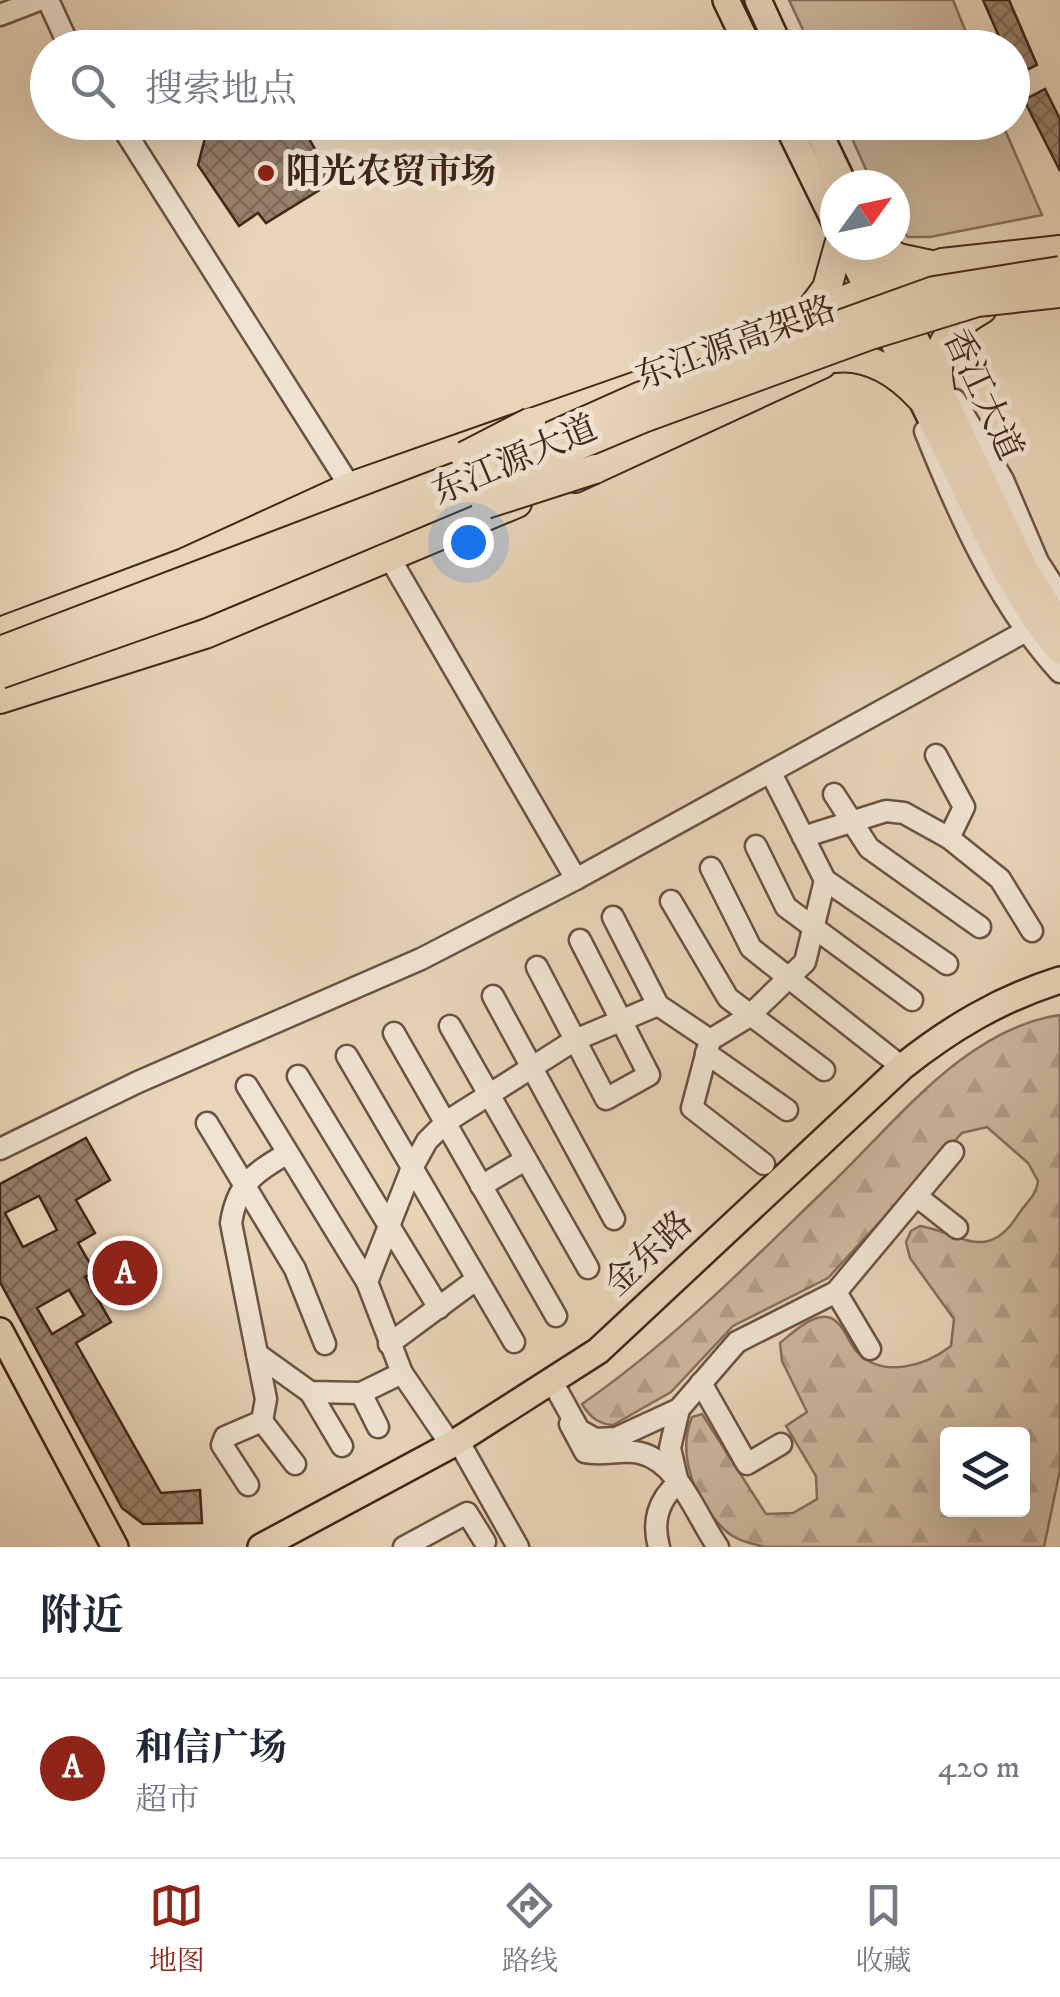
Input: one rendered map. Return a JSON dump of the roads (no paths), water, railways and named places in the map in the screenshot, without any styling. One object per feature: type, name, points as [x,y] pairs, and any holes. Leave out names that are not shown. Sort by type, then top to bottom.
[{"type":"highway","name":"东江源大道","points":[[0,632],[184,563],[350,487],[643,384],[878,286],[942,264],[1060,250]]},
{"type":"highway","points":[[805,317],[827,288],[837,260]]},
{"type":"highway","points":[[905,260],[942,264]]},
{"type":"highway","name":"东江源高架路","points":[[0,674],[47,644],[185,584],[480,468],[639,396],[934,291],[1060,271]]},
{"type":"highway","name":"东江源高架路","points":[[0,651],[47,644],[199,604],[643,418],[853,342],[977,302],[1060,293]]},
{"type":"highway","name":"东江源大道","points":[[0,699],[205,634],[595,469],[834,358],[982,309],[1060,304]]},
{"type":"highway","points":[[834,358],[868,360],[926,385],[949,332],[982,309]]},
{"type":"highway","points":[[47,644],[129,592],[448,465],[531,422]]},
{"type":"highway","points":[[47,644],[133,644],[502,498],[595,469]]},
{"type":"main road","points":[[726,0],[740,30]]},
{"type":"main road","points":[[758,0],[772,30]]},
{"type":"main road","points":[[795,140],[820,191]]},
{"type":"main road","points":[[823,140],[837,170]]},
{"type":"main road","name":"香江大道","points":[[856,260],[878,286],[926,385],[1025,568],[1041,627],[1060,652]]},
{"type":"main road","name":"香江大道","points":[[876,260],[878,286]]},
{"type":"main road","name":"金东路","points":[[291,1547],[458,1448],[598,1351],[902,1067],[951,1028],[993,1006],[1060,980]]},
{"type":"main road","name":"金东路","points":[[261,1547],[458,1448],[563,1402],[911,1072],[958,1036],[997,1016],[1060,993]]},
{"type":"main road","points":[[0,1331],[115,1547]]},
{"type":"street","points":[[0,15],[39,0]]},
{"type":"street","points":[[48,0],[62,30]]},
{"type":"street","points":[[134,140],[350,487],[576,879]]},
{"type":"street","points":[[926,385],[987,451],[1038,562],[1060,596]]},
{"type":"street","points":[[926,385],[973,539],[1041,627],[1060,672]]},
{"type":"street","points":[[0,1149],[138,1082],[421,959],[1041,627]]},
{"type":"street","points":[[936,754],[964,807],[949,838]]},
{"type":"street","points":[[771,772],[825,880],[947,964]]},
{"type":"street","points":[[834,794],[850,824],[870,848],[980,927]]},
{"type":"street","points":[[803,836],[895,809],[949,838],[1000,879],[1032,931]]},
{"type":"street","points":[[756,846],[786,907],[912,1000]]},
{"type":"street","points":[[711,868],[752,948],[902,1067]]},
{"type":"street","points":[[764,1164],[692,1108],[708,1047],[748,1017],[805,962],[825,880]]},
{"type":"street","points":[[671,901],[728,998],[748,1017],[824,1070]]},
{"type":"street","points":[[612,918],[658,1004],[786,1110]]},
{"type":"street","points":[[537,967],[606,1100],[650,1075],[580,940]]},
{"type":"street","points":[[494,996],[614,1219]]},
{"type":"street","points":[[367,1282],[412,1170],[427,1141],[446,1122],[575,1040],[658,1004]]},
{"type":"street","points":[[450,1026],[588,1268]]},
{"type":"street","points":[[394,1033],[556,1316]]},
{"type":"street","points":[[347,1056],[514,1342]]},
{"type":"street","points":[[298,1076],[438,1308]]},
{"type":"street","points":[[247,1086],[367,1282],[402,1373],[458,1448],[515,1539],[480,1544],[466,1513],[404,1547]]},
{"type":"street","points":[[207,1123],[295,1270],[325,1344]]},
{"type":"street","points":[[563,1402],[578,1430],[594,1439],[616,1438],[679,1409],[737,1342],[836,1292],[919,1198],[953,1152]]},
{"type":"street","points":[[286,1154],[244,1181],[231,1223],[266,1399],[262,1421],[295,1464]]},
{"type":"street","points":[[482,1186],[524,1160]]},
{"type":"street","points":[[919,1198],[957,1228]]},
{"type":"street","points":[[389,1344],[476,1279]]},
{"type":"street","points":[[836,1292],[870,1349]]},
{"type":"street","points":[[257,1354],[310,1392],[342,1446]]},
{"type":"street","points":[[310,1392],[361,1393],[402,1373]]},
{"type":"street","points":[[701,1383],[746,1464],[780,1444]]},
{"type":"street","points":[[361,1393],[378,1428]]},
{"type":"street","points":[[563,1402],[585,1452],[635,1452],[655,1457],[678,1483],[718,1547]]},
{"type":"street","points":[[678,1483],[670,1448],[679,1409]]},
{"type":"street","points":[[248,1485],[222,1444],[226,1437],[262,1421]]},
{"type":"street","points":[[660,1547],[656,1517],[664,1498],[678,1483]]},
{"type":"place","name":"阳光农贸市场","points":[[266,173]]},
{"type":"place","name":"和信广场","points":[[125,1273]]}]
